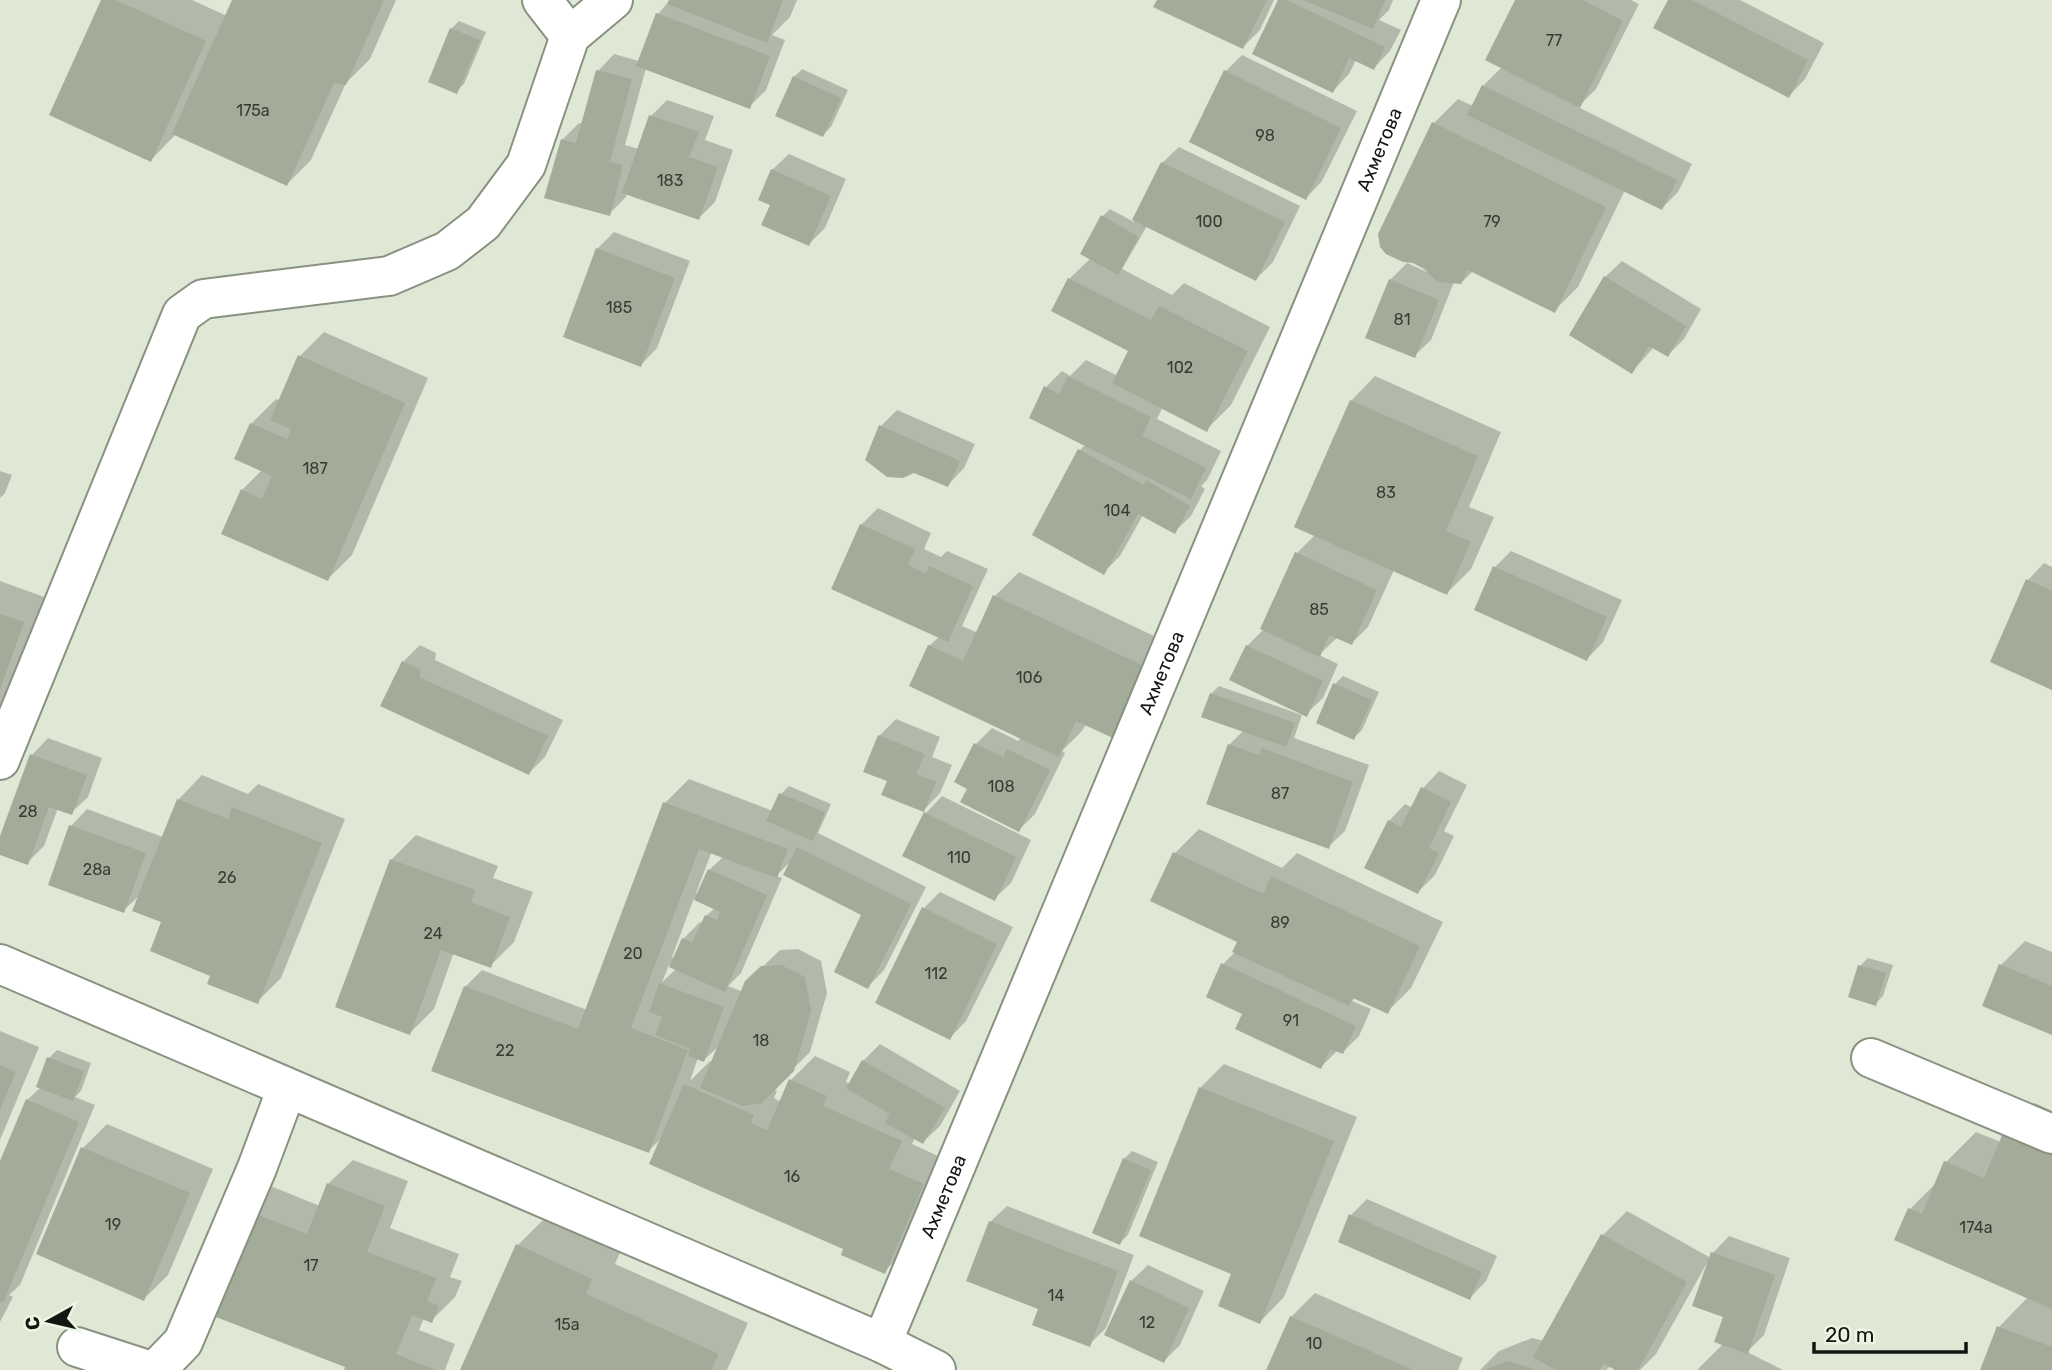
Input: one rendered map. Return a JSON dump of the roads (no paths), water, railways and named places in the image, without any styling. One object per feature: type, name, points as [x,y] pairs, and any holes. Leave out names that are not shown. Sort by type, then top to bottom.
[{"type":"street","points":[[542,0],[570,36]]},
{"type":"street","points":[[0,760],[182,314],[203,299],[389,276],[447,251],[483,223],[526,165],[570,36],[612,0]]},
{"type":"street","name":"Ахметова","points":[[881,1343],[1441,0]]},
{"type":"street","points":[[0,964],[881,1343],[936,1370]]},
{"type":"street","points":[[1871,1058],[2052,1134]]},
{"type":"street","points":[[156,1370],[183,1342],[257,1168],[287,1088]]},
{"type":"street","points":[[77,1347],[148,1370]]}]
